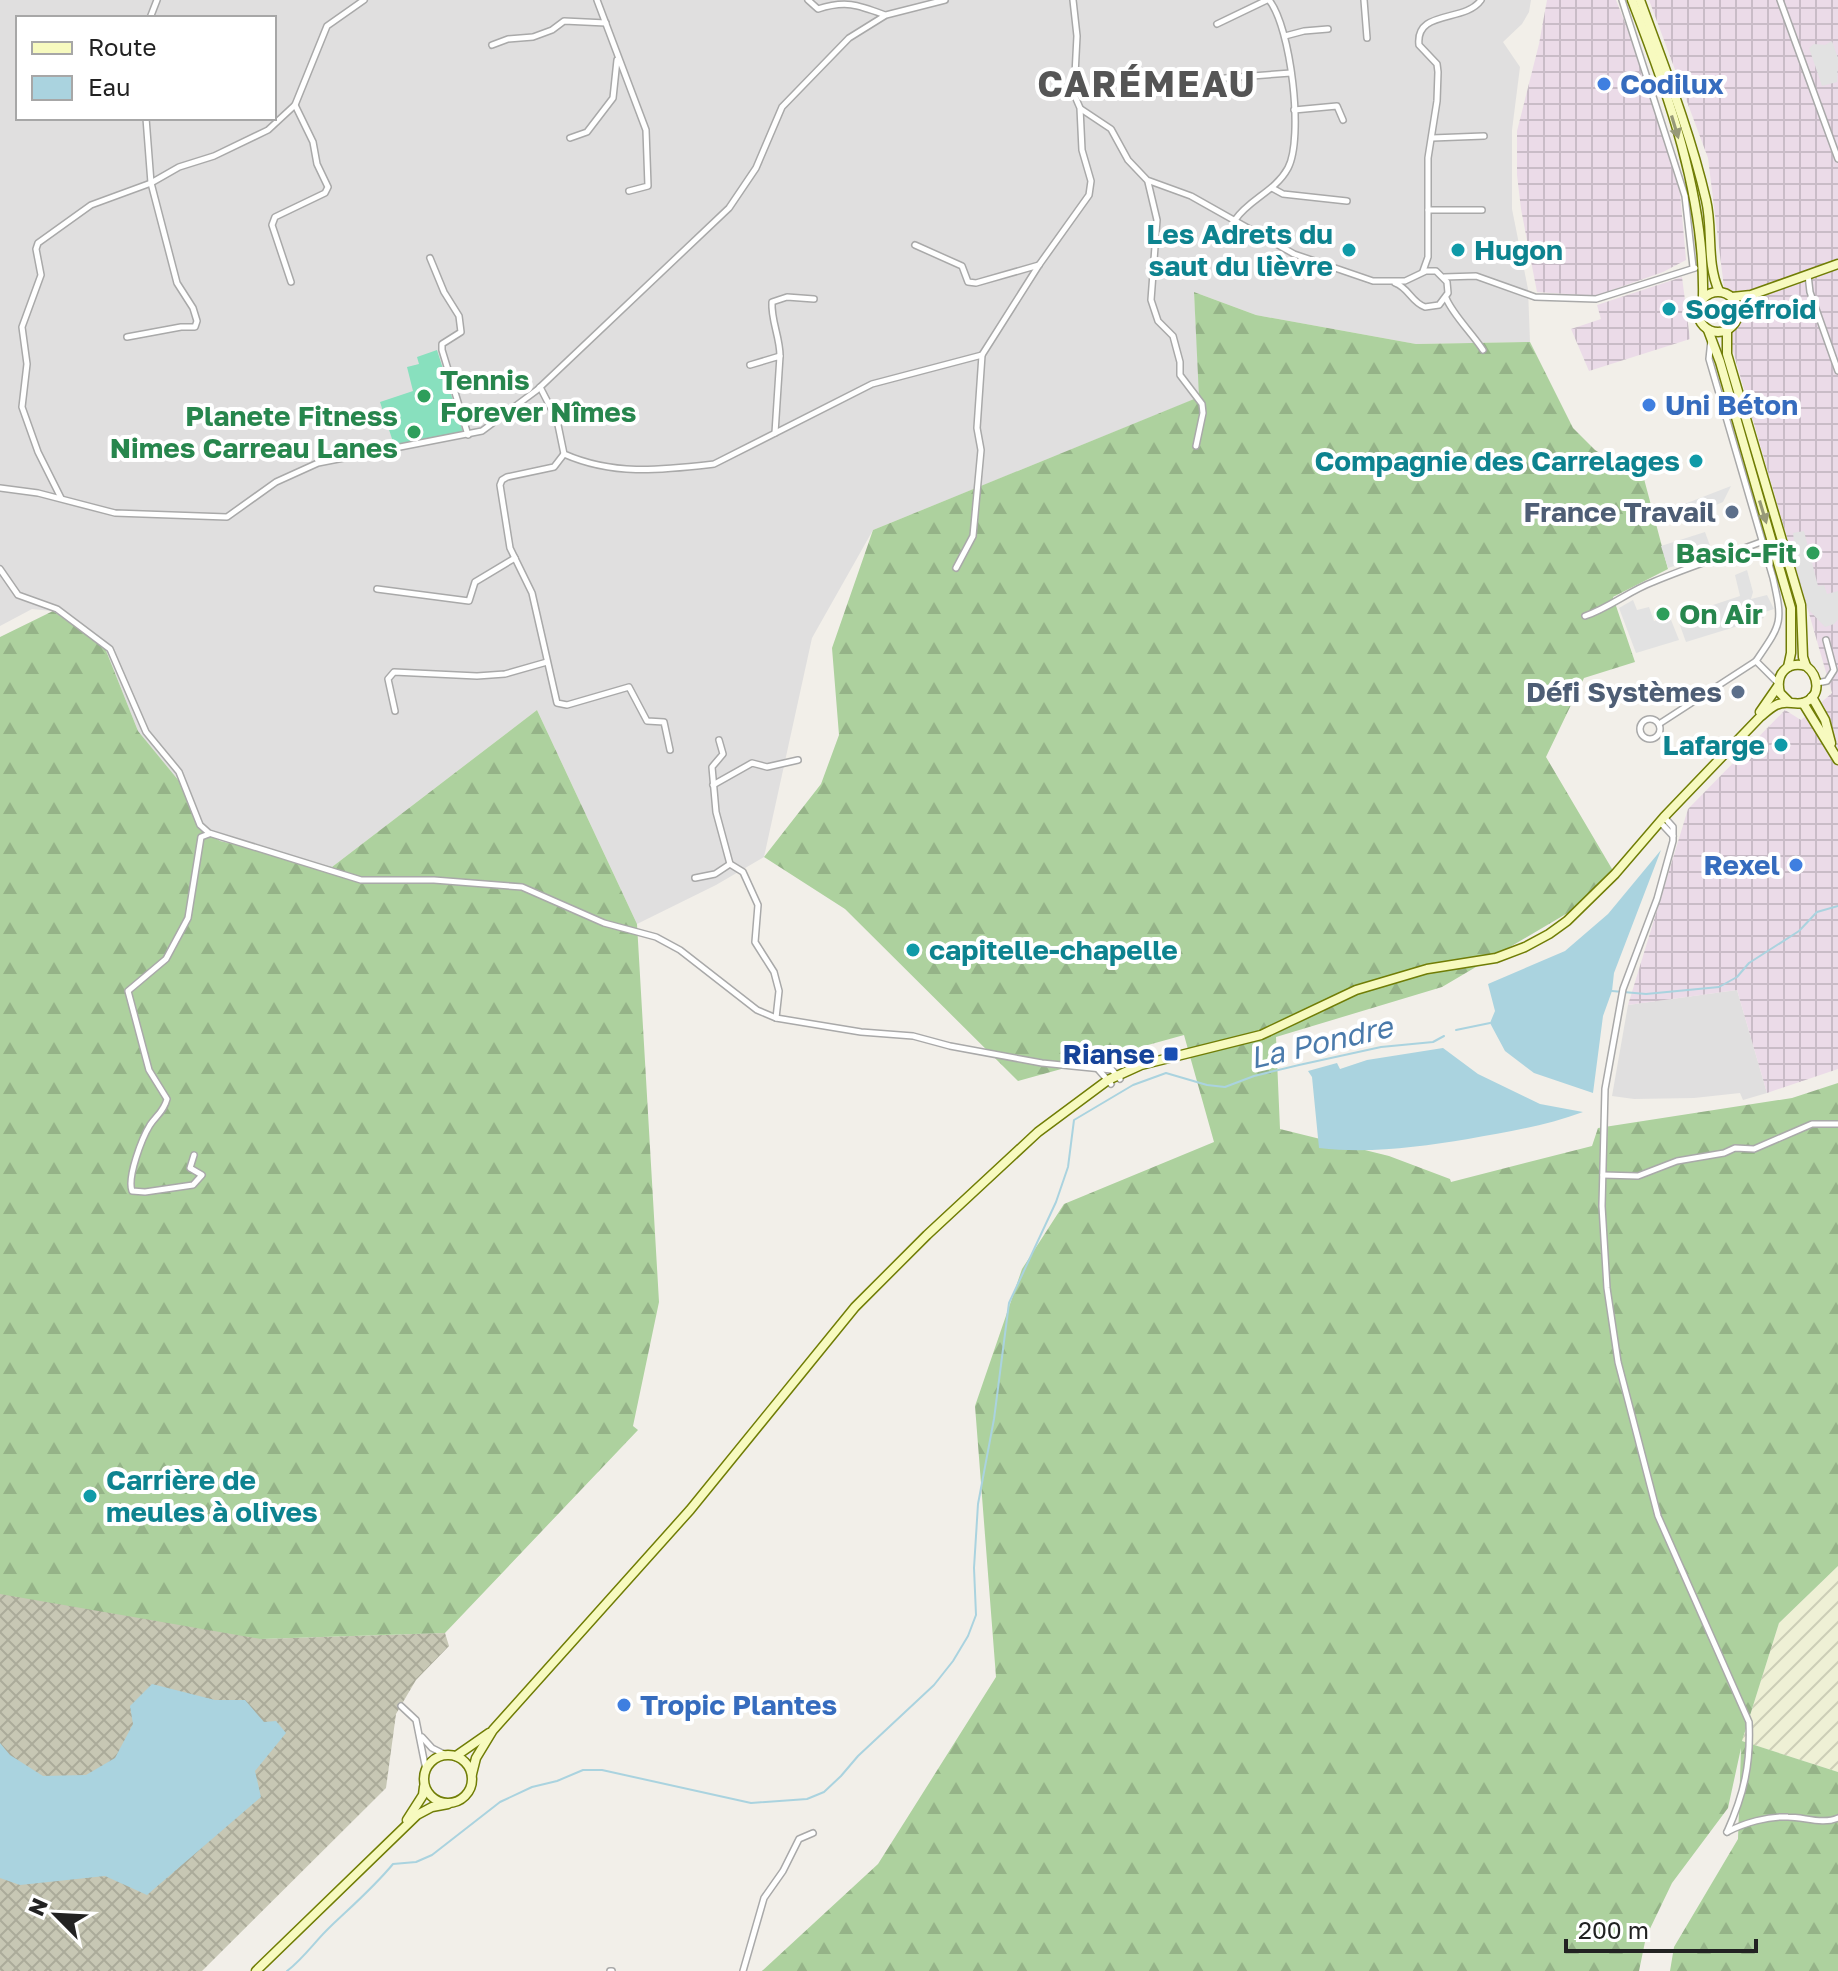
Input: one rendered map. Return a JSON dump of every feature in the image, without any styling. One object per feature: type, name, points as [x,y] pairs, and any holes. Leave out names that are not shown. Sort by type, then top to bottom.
[{"type":"main road","points":[[1632,0],[1650,46],[1695,194],[1703,272],[1703,297],[1697,315],[1710,335],[1720,362],[1791,608],[1791,653],[1778,684],[1752,727]]},
{"type":"main road","points":[[1640,0],[1683,118],[1707,203],[1710,245],[1719,291]]},
{"type":"main road","points":[[1703,297],[1719,291],[1732,297],[1751,295],[1838,264]]},
{"type":"main road","points":[[1710,335],[1727,330],[1736,322],[1738,310],[1751,295]]},
{"type":"main road","points":[[1732,297],[1738,310]]},
{"type":"main road","points":[[256,1971],[417,1815],[432,1807],[460,1801],[469,1793],[476,1758],[493,1730],[690,1510],[855,1307],[1038,1132],[1077,1101],[1141,1065],[1275,1030],[1356,990],[1403,975],[1438,966],[1496,958],[1525,947],[1567,921],[1770,709],[1789,702],[1803,703],[1812,697],[1817,683],[1803,655],[1801,605],[1727,354],[1727,330]]},
{"type":"main road","points":[[1785,669],[1794,665],[1806,666]]},
{"type":"main road","points":[[1778,684],[1780,693],[1789,702]]},
{"type":"main road","points":[[1812,697],[1830,733],[1832,748]]},
{"type":"main road","points":[[1803,703],[1838,760]]},
{"type":"main road","points":[[456,1756],[493,1730]]},
{"type":"main road","points":[[397,1833],[423,1795],[426,1770],[434,1760],[446,1755],[456,1756],[466,1762],[472,1774]]},
{"type":"main road","points":[[424,1783],[432,1797],[448,1804]]},
{"type":"street","points":[[61,498],[38,452],[22,407],[27,364],[22,327],[41,275],[36,249],[43,239],[91,205],[151,183],[179,167],[214,156],[268,130],[295,105],[327,26],[364,0]]},
{"type":"street","points":[[597,0],[646,130],[648,186],[629,191]]},
{"type":"street","points":[[808,0],[818,9],[838,3],[857,4],[886,15]]},
{"type":"street","points":[[0,488],[61,498],[115,513],[227,517],[276,482],[318,463],[468,435],[494,424],[540,387],[729,208],[756,168],[782,107],[849,38],[886,15],[945,0]]},
{"type":"street","points":[[956,568],[973,536],[981,450],[977,428],[982,355],[1039,265],[1089,195],[1091,181],[1082,150],[1080,108],[1074,94],[1077,36],[1073,0]]},
{"type":"street","points":[[1217,24],[1268,0],[1280,19],[1291,73],[1294,154],[1287,171],[1272,188],[1235,220]]},
{"type":"street","points":[[1364,0],[1367,38]]},
{"type":"street","points":[[1423,272],[1428,257],[1428,158],[1438,72],[1437,64],[1419,45],[1419,33],[1427,22],[1468,11],[1481,0]]},
{"type":"street","points":[[1622,0],[1685,196],[1693,267]]},
{"type":"street","points":[[1780,0],[1838,159]]},
{"type":"street","points":[[492,45],[508,39],[533,37],[552,30],[564,21],[606,23]]},
{"type":"street","points":[[1285,36],[1328,29]]},
{"type":"street","points":[[570,138],[587,132],[613,98],[618,58]]},
{"type":"street","points":[[1212,82],[1225,78],[1291,73]]},
{"type":"street","points":[[291,282],[272,225],[275,217],[325,193],[328,187],[317,164],[313,142],[295,105]]},
{"type":"street","points":[[1294,110],[1337,106],[1343,120]]},
{"type":"street","points":[[1080,108],[1111,129],[1135,170],[1147,180],[1191,196],[1307,260],[1337,267],[1373,281],[1405,286],[1415,301],[1425,307],[1439,305],[1450,308]]},
{"type":"street","points":[[127,337],[195,327],[197,321],[193,308],[177,283],[151,183],[146,120]]},
{"type":"street","points":[[1432,138],[1484,136]]},
{"type":"street","points":[[1147,180],[1157,220],[1151,300],[1158,321],[1173,336],[1180,375],[1202,404],[1196,446]]},
{"type":"street","points":[[1272,188],[1283,194],[1347,201]]},
{"type":"street","points":[[1428,210],[1482,210]]},
{"type":"street","points":[[915,245],[962,266],[968,282],[976,283],[1039,265]]},
{"type":"street","points":[[1428,257],[1432,268],[1444,277],[1448,287],[1446,297],[1439,305]]},
{"type":"street","points":[[430,258],[462,325],[461,332],[442,344],[442,350],[468,435]]},
{"type":"street","points":[[1444,277],[1476,276],[1535,297],[1596,299],[1693,267],[1703,272]]},
{"type":"street","points":[[1395,283],[1415,278],[1423,272],[1436,271]]},
{"type":"street","points":[[1808,275],[1810,292],[1838,371]]},
{"type":"street","points":[[1448,287],[1460,277]]},
{"type":"street","points":[[1411,294],[1415,278]]},
{"type":"street","points":[[1795,280],[1810,292]]},
{"type":"street","points":[[775,433],[780,356],[779,336],[771,315],[772,302],[787,297],[814,299]]},
{"type":"street","points":[[1446,297],[1450,308],[1465,323],[1483,350]]},
{"type":"street","points":[[1659,724],[1756,661],[1780,623],[1781,613],[1709,359],[1710,335]]},
{"type":"street","points":[[564,454],[586,464],[622,471],[714,464],[872,384],[982,355]]},
{"type":"street","points":[[750,365],[780,356]]},
{"type":"street","points":[[540,387],[557,420],[564,454],[554,467],[502,480],[500,485],[505,527],[515,558],[532,593],[557,703],[567,705],[629,687],[647,721],[664,722],[670,750]]},
{"type":"street","points":[[1585,616],[1603,610],[1622,596],[1654,581],[1761,542]]},
{"type":"street","points":[[377,589],[469,601],[475,582],[515,558]]},
{"type":"street","points":[[0,569],[18,595],[57,609],[110,649],[146,732],[179,772],[200,825],[209,833],[361,880],[434,880],[522,887],[604,923],[656,937],[680,950],[757,1010],[776,1018],[861,1032],[913,1036],[1042,1063],[1112,1070],[1114,1080]]},
{"type":"street","points":[[1817,683],[1827,681],[1834,670],[1826,640]]},
{"type":"street","points":[[1756,661],[1768,670],[1778,684]]},
{"type":"street","points":[[395,711],[388,687],[388,679],[394,672],[477,676],[505,674],[547,662]]},
{"type":"street","points":[[1768,670],[1785,669]]},
{"type":"street","points":[[1645,720],[1654,720],[1659,724],[1660,733],[1656,738],[1646,739],[1641,735],[1640,728],[1645,720]]},
{"type":"street","points":[[719,740],[723,754],[712,765],[716,812],[730,864],[743,872],[758,905],[755,942],[774,972],[779,991],[776,1018]]},
{"type":"street","points":[[713,785],[752,763],[767,767],[798,760]]},
{"type":"street","points":[[1662,819],[1673,827],[1674,837],[1657,899],[1622,992],[1605,1089],[1602,1206],[1612,1332],[1658,1516],[1749,1722],[1750,1751],[1742,1797],[1727,1832],[1740,1825],[1786,1816],[1830,1822],[1838,1818]]},
{"type":"street","points":[[194,1155],[190,1168],[202,1175],[193,1185],[132,1191],[129,1184],[135,1164],[150,1125],[164,1110],[167,1099],[149,1070],[128,991],[166,959],[188,918],[201,837],[209,833]]},
{"type":"street","points":[[695,878],[715,874],[730,864]]},
{"type":"street","points":[[1097,1068],[1114,1080]]},
{"type":"street","points":[[1603,1175],[1638,1176],[1677,1161],[1724,1153],[1735,1148],[1754,1149],[1812,1124],[1838,1124]]},
{"type":"street","points":[[401,1706],[416,1720],[426,1770]]},
{"type":"street","points":[[421,1736],[432,1748],[446,1755]]},
{"type":"street","points":[[743,1971],[764,1898],[783,1871],[799,1839],[813,1833]]},
{"type":"shaded area","points":[[0,0],[1531,0],[1522,24],[1503,42],[1520,67],[1512,130],[1512,209],[1528,289],[1530,342],[1416,344],[1256,315],[1194,292],[1200,397],[873,530],[812,638],[764,857],[637,924],[537,710],[332,867],[220,841],[197,825],[179,781],[138,731],[105,648],[52,611],[32,609],[0,626]]},
{"type":"shaded area","points":[[1547,0],[1616,0],[1639,58],[1680,193],[1686,260],[1663,272],[1595,296],[1537,292],[1521,209],[1517,131]]},
{"type":"shaded area","points":[[1649,0],[1838,0],[1838,1069],[1767,1093],[1737,990],[1628,1005],[1688,809],[1785,710],[1801,720],[1832,693],[1731,344],[1708,158]]},
{"type":"shaded area","points":[[1832,41],[1838,58],[1837,82],[1822,86],[1809,48]]},
{"type":"shaded area","points":[[1682,277],[1690,339],[1589,371],[1571,329],[1601,319],[1597,305]]},
{"type":"shaded area","points":[[1731,486],[1723,502],[1681,519],[1679,514],[1671,517],[1672,522],[1661,526],[1656,515]]},
{"type":"shaded area","points":[[1804,531],[1818,586],[1824,585],[1827,594],[1838,591],[1838,619],[1825,627],[1808,609],[1789,543],[1794,541],[1793,533]]},
{"type":"shaded area","points":[[1705,532],[1713,554],[1668,568],[1661,546]]},
{"type":"shaded area","points":[[1747,570],[1753,592],[1751,599],[1767,595],[1774,609],[1762,613],[1764,618],[1686,642],[1678,620],[1683,615],[1740,596],[1735,575]]},
{"type":"shaded area","points":[[1633,600],[1637,610],[1649,607],[1654,621],[1663,618],[1665,622],[1671,620],[1679,640],[1636,653],[1619,608]]},
{"type":"shaded area","points":[[1737,990],[1767,1093],[1743,1100],[1740,1093],[1694,1098],[1634,1099],[1612,1096],[1628,1005]]},
{"type":"shaded area","points":[[0,1432],[261,1639],[445,1633],[449,1646],[416,1680],[396,1714],[386,1788],[202,1971],[0,1971]]},
{"type":"shaded area","points":[[1838,1566],[1838,1772],[1742,1741],[1779,1623]]},
{"type":"green space","points":[[1194,292],[1256,315],[1416,344],[1530,342],[1573,428],[1595,450],[1629,472],[1639,460],[1668,569],[1613,597],[1635,662],[1584,678],[1546,757],[1615,874],[1571,911],[1442,987],[1276,1037],[1280,1129],[1389,1156],[1451,1182],[1592,1146],[1598,1128],[1792,1098],[1838,1083],[1838,1566],[1779,1623],[1742,1741],[1838,1772],[1838,1971],[1670,1971],[1674,1947],[1738,1839],[1741,1748],[1728,1808],[1672,1883],[1646,1937],[1639,1971],[762,1971],[878,1864],[996,1677],[975,1406],[1022,1269],[1064,1204],[1214,1142],[1184,1035],[1018,1081],[845,909],[764,857],[821,784],[839,735],[832,648],[873,530],[1199,397]]},
{"type":"green space","name":"Tennis Forever Nîmes","points":[[437,350],[463,432],[394,445],[380,402],[413,391],[407,367],[419,364],[417,357]]},
{"type":"green space","points":[[53,611],[105,648],[138,731],[179,781],[197,825],[220,841],[332,867],[537,710],[637,924],[659,1302],[633,1426],[638,1430],[445,1633],[261,1639],[0,1594],[0,637]]},
{"type":"water","points":[[1661,850],[1614,973],[1612,991],[1603,1016],[1593,1093],[1534,1073],[1505,1051],[1490,1023],[1495,1011],[1488,984],[1565,951],[1608,914]]},
{"type":"water","points":[[1443,1048],[1478,1074],[1540,1104],[1583,1112],[1526,1128],[1431,1145],[1375,1150],[1319,1148],[1312,1077],[1308,1071],[1337,1063],[1340,1069],[1367,1060]]},
{"type":"water","points":[[152,1684],[215,1700],[245,1700],[264,1722],[276,1721],[286,1733],[255,1771],[261,1797],[147,1895],[105,1876],[20,1885],[0,1878],[0,1743],[10,1755],[43,1776],[86,1775],[115,1758],[133,1724],[130,1706]]},
{"type":"waterway","name":"La Pondre","points":[[1612,991],[1646,994],[1719,987],[1737,977],[1749,963],[1799,931],[1817,912],[1838,906]]},
{"type":"waterway","name":"La Pondre","points":[[1456,1030],[1490,1023]]},
{"type":"waterway","points":[[287,1971],[393,1864],[416,1862],[432,1855],[500,1802],[532,1787],[583,1770],[602,1770],[751,1803],[807,1799],[824,1792],[934,1685],[953,1661],[976,1615],[974,1568],[978,1504],[994,1419],[1009,1303],[1056,1202],[1068,1167],[1074,1120],[1133,1085],[1166,1073],[1225,1087],[1299,1065],[1381,1047],[1433,1042],[1444,1036]]},
{"type":"place","name":"Codilux","points":[[1604,84]]},
{"type":"place","name":"Les Adrets du saut du lièvre","points":[[1349,250]]},
{"type":"place","name":"Hugon","points":[[1458,250]]},
{"type":"place","name":"Sogéfroid","points":[[1669,309]]},
{"type":"place","name":"Tennis Forever Nîmes","points":[[424,396]]},
{"type":"place","name":"Uni Béton","points":[[1649,405]]},
{"type":"place","name":"Planete Fitness Nimes Carreau Lanes","points":[[414,432]]},
{"type":"place","name":"Compagnie des Carrelages","points":[[1696,461]]},
{"type":"place","name":"France Travail","points":[[1732,512]]},
{"type":"place","name":"Basic-Fit","points":[[1813,553]]},
{"type":"place","name":"On Air","points":[[1663,614]]},
{"type":"place","name":"Défi Systèmes","points":[[1738,692]]},
{"type":"place","name":"Lafarge","points":[[1781,745]]},
{"type":"place","name":"Rexel","points":[[1796,865]]},
{"type":"place","name":"capitelle-chapelle","points":[[913,950]]},
{"type":"place","name":"Rianse","points":[[1171,1054]]},
{"type":"place","name":"Carrière de meules à olives","points":[[90,1496]]},
{"type":"place","name":"Tropic Plantes","points":[[624,1705]]},
{"type":"district","name":"CARÉMEAU","points":[[1147,84]]}]
